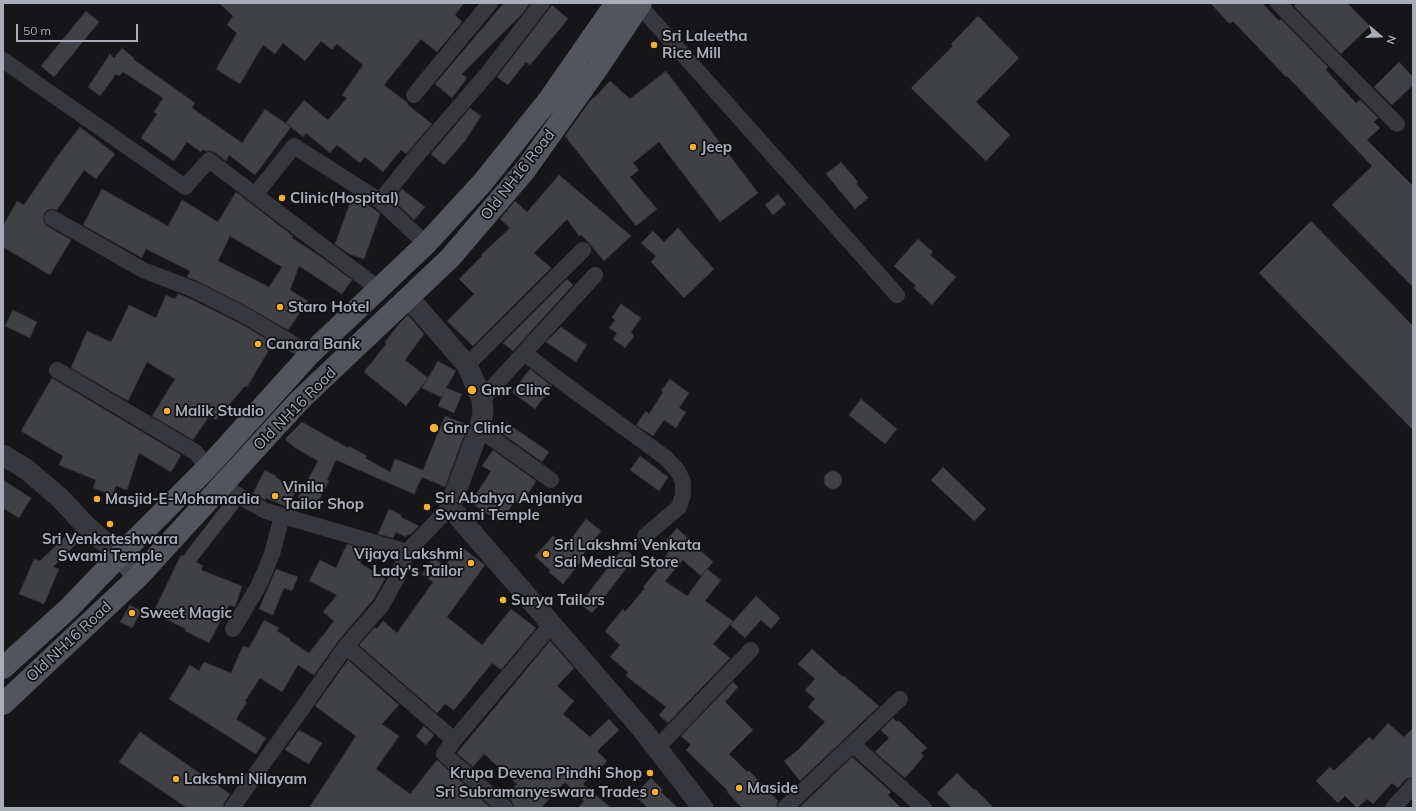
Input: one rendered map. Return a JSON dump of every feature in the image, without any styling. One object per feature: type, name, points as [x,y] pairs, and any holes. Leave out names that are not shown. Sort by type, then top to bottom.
[{"type":"main road","name":"Old NH16 Road","points":[[3,668],[69,608],[208,467],[310,354],[426,244],[483,182],[550,98],[616,3]]},
{"type":"main road","name":"Old NH16 Road","points":[[3,704],[138,577],[300,400],[450,258],[526,169],[597,69],[640,4]]},
{"type":"main road","points":[[120,555],[138,577]]},
{"type":"street","points":[[414,96],[490,3]]},
{"type":"street","points":[[380,201],[413,160],[488,73],[542,3]]},
{"type":"street","points":[[1278,3],[1397,124]]},
{"type":"street","points":[[640,4],[897,295]]},
{"type":"street","points":[[3,60],[185,187],[209,160],[379,289]]},
{"type":"street","points":[[256,196],[294,146],[380,201],[426,244]]},
{"type":"street","points":[[52,218],[143,270],[195,290],[246,316],[310,354]]},
{"type":"street","points":[[467,365],[583,250]]},
{"type":"street","points":[[482,399],[596,275]]},
{"type":"street","points":[[232,808],[346,646],[381,606],[397,578],[407,552],[450,507],[479,429],[483,413],[482,399],[467,365],[409,298]]},
{"type":"street","points":[[524,353],[666,458],[678,471],[683,482],[683,496],[679,507],[645,536]]},
{"type":"street","points":[[57,370],[195,452],[208,467]]},
{"type":"street","points":[[479,429],[551,480]]},
{"type":"street","points":[[3,455],[26,469],[60,498],[86,526],[120,555]]},
{"type":"street","points":[[222,485],[266,511],[407,552]]},
{"type":"street","points":[[450,507],[642,729],[703,808]]},
{"type":"street","points":[[233,629],[258,585],[272,554],[282,516]]},
{"type":"street","points":[[505,808],[444,754],[454,740],[552,624]]},
{"type":"street","points":[[346,646],[454,740]]},
{"type":"street","points":[[657,748],[751,650]]},
{"type":"street","points":[[793,805],[852,744],[900,700]]},
{"type":"street","points":[[852,744],[924,808]]},
{"type":"street","points":[[1393,808],[1413,786]]},
{"type":"building","points":[[219,3],[464,3],[455,15],[462,22],[437,52],[421,39],[384,85],[432,124],[406,154],[401,150],[383,172],[365,157],[360,163],[337,145],[330,153],[306,133],[303,137],[286,123],[304,100],[328,120],[347,98],[342,95],[363,65],[337,44],[332,50],[321,41],[305,61],[283,43],[275,54],[263,45],[240,84],[216,69],[237,33],[227,25],[233,16]]},
{"type":"building","points":[[504,3],[530,3],[522,14],[462,74],[467,78],[452,98],[435,84]]},
{"type":"building","points":[[1210,3],[1262,3],[1279,21],[1281,19],[1328,67],[1326,70],[1356,103],[1360,100],[1378,118],[1374,122],[1380,128],[1367,140],[1413,186],[1413,287],[1332,205],[1372,166],[1233,21],[1230,24]]},
{"type":"building","points":[[1297,3],[1347,3],[1370,26],[1341,54],[1294,6]]},
{"type":"building","points":[[552,5],[568,19],[530,65],[526,62],[508,85],[497,77]]},
{"type":"building","points":[[86,11],[99,22],[54,77],[41,66]]},
{"type":"building","points":[[978,16],[1019,58],[976,102],[1010,135],[986,161],[911,88],[953,46],[951,44]]},
{"type":"building","points":[[122,48],[134,58],[133,59],[195,103],[192,108],[242,143],[265,109],[291,127],[255,175],[229,155],[226,161],[214,152],[203,149],[201,152],[187,142],[174,161],[141,138],[157,114],[154,112],[163,98],[123,72],[119,76],[116,74],[100,96],[88,87],[110,54],[114,58]]},
{"type":"building","points":[[1399,62],[1413,77],[1413,85],[1392,105],[1374,87]]},
{"type":"building","points":[[666,71],[758,193],[720,222],[659,142],[633,163],[639,170],[630,177],[657,209],[636,226],[565,136],[590,101],[610,81],[630,99]]},
{"type":"building","points":[[470,108],[481,116],[465,141],[444,165],[431,154]]},
{"type":"building","points":[[80,127],[115,154],[96,179],[84,170],[57,210],[47,210],[44,214],[44,222],[47,226],[71,240],[50,275],[3,247],[3,226],[17,201],[24,205],[59,154]]},
{"type":"building","points":[[841,162],[858,182],[856,183],[868,198],[855,209],[826,174]]},
{"type":"building","points":[[559,175],[631,236],[604,261],[581,235],[579,236],[567,219],[534,253],[551,268],[473,346],[447,321],[474,294],[459,279],[482,256],[481,255],[510,228],[500,219],[515,201],[527,212]]},
{"type":"building","points":[[102,189],[168,226],[182,200],[218,222],[236,192],[293,236],[292,238],[352,280],[342,294],[299,266],[290,290],[308,301],[288,330],[250,308],[187,277],[190,271],[146,249],[142,258],[83,225]],"holes":[[[230,236],[282,267],[269,287],[218,261]]]},
{"type":"building","points":[[402,189],[425,207],[414,220],[393,200]]},
{"type":"building","points":[[778,194],[786,204],[773,215],[765,205]]},
{"type":"building","points":[[353,195],[380,214],[364,259],[349,254],[335,244]]},
{"type":"building","points":[[1311,221],[1413,326],[1413,430],[1259,273]]},
{"type":"building","points":[[678,228],[714,269],[684,298],[651,262],[656,256],[641,243],[653,231],[664,242]]},
{"type":"building","points":[[918,239],[933,252],[930,255],[956,277],[932,305],[914,288],[916,286],[894,266]]},
{"type":"building","points":[[567,279],[573,285],[513,351],[503,343]]},
{"type":"building","points":[[178,294],[241,324],[273,343],[247,387],[245,386],[216,420],[210,415],[193,440],[152,416],[175,379],[147,362],[128,401],[71,368],[87,331],[111,342],[129,305],[156,318],[166,295],[175,299]]},
{"type":"building","points":[[621,304],[641,318],[631,332],[634,336],[625,348],[613,339],[617,333],[609,328],[615,320],[612,317]]},
{"type":"building","points":[[13,310],[37,322],[30,338],[5,326]]},
{"type":"building","points":[[408,315],[424,334],[405,360],[428,378],[406,406],[364,372],[386,344],[385,342]]},
{"type":"building","points":[[561,327],[587,345],[576,362],[546,342]]},
{"type":"building","points":[[438,361],[456,371],[446,388],[462,394],[454,413],[438,406],[444,392],[441,397],[422,388]]},
{"type":"building","points":[[530,369],[552,386],[535,409],[512,392]]},
{"type":"building","points":[[52,378],[181,455],[171,472],[139,453],[127,490],[116,486],[112,495],[93,488],[96,480],[59,465],[63,456],[21,431]]},
{"type":"building","points":[[670,379],[689,393],[679,408],[686,412],[676,428],[664,420],[653,436],[636,425],[646,411],[649,414],[663,392],[661,391]]},
{"type":"building","points":[[861,399],[897,429],[885,444],[849,415]]},
{"type":"building","points":[[445,416],[468,425],[445,487],[422,477],[414,494],[336,460],[327,480],[329,481],[315,507],[298,498],[318,461],[294,447],[285,439],[302,422],[348,448],[349,446],[367,456],[365,458],[390,472],[395,459],[423,470]]},
{"type":"building","points":[[507,423],[549,452],[542,462],[501,433]]},
{"type":"building","points":[[493,450],[536,481],[521,505],[515,501],[500,522],[473,504],[473,499],[491,471],[482,466]]},
{"type":"building","points":[[640,456],[668,477],[659,491],[630,470]]},
{"type":"building","points":[[943,467],[986,509],[974,521],[931,480]]},
{"type":"building","points":[[265,470],[297,489],[287,507],[266,498],[265,500],[253,493]]},
{"type":"building","points":[[833,471],[839,474],[842,480],[839,486],[833,489],[827,486],[824,480],[827,474]]},
{"type":"building","points":[[3,480],[31,498],[19,518],[3,508]]},
{"type":"building","points":[[227,499],[239,507],[196,562],[203,566],[201,570],[242,586],[235,607],[229,605],[209,643],[185,631],[186,629],[153,613],[181,555],[183,556]]},
{"type":"building","points":[[389,509],[419,526],[410,535],[407,534],[406,537],[396,532],[393,538],[378,534]]},
{"type":"building","points":[[586,519],[601,531],[580,559],[582,560],[563,584],[549,572],[550,570],[535,556],[553,536],[565,547]]},
{"type":"building","points":[[677,528],[713,562],[707,569],[721,580],[705,601],[733,621],[713,644],[730,658],[668,723],[659,715],[666,707],[626,676],[628,672],[610,657],[620,645],[605,631],[623,609],[625,612],[645,588],[643,587],[669,552],[662,545]],"holes":[[[683,560],[701,576],[707,569],[687,596],[665,581]]]},
{"type":"building","points":[[69,533],[78,542],[53,567],[59,569],[44,604],[19,594],[34,559],[40,561]]},
{"type":"building","points":[[347,544],[366,550],[360,563],[385,579],[373,600],[339,640],[314,675],[298,665],[282,692],[260,678],[245,701],[247,702],[236,719],[266,738],[256,754],[169,699],[190,665],[199,671],[204,662],[231,673],[243,646],[249,648],[264,620],[279,628],[277,631],[309,653],[334,621],[323,612],[337,595],[309,581],[320,560],[336,568]]},
{"type":"building","points":[[460,546],[485,565],[447,617],[482,645],[511,609],[536,628],[501,670],[492,663],[454,710],[445,704],[437,713],[359,645],[375,627],[377,629],[383,621],[397,633],[433,582],[422,574],[433,558],[445,566]]},
{"type":"building","points":[[623,548],[635,557],[592,613],[580,604]]},
{"type":"building","points":[[276,569],[298,577],[292,591],[284,588],[273,615],[259,609]]},
{"type":"building","points":[[756,596],[780,618],[771,629],[761,620],[745,638],[730,625]]},
{"type":"building","points":[[130,605],[141,611],[132,628],[120,622]]},
{"type":"building","points":[[550,641],[574,668],[557,686],[574,701],[563,714],[590,737],[609,719],[619,730],[597,751],[607,761],[583,784],[611,808],[578,808],[584,801],[565,782],[541,808],[514,808],[512,801],[505,796],[517,784],[484,754],[473,767],[457,753]]},
{"type":"building","points":[[812,649],[843,677],[844,676],[879,706],[800,781],[784,761],[798,750],[825,722],[808,707],[815,699],[805,690],[815,679],[798,664]]},
{"type":"building","points":[[348,660],[399,705],[382,724],[399,736],[376,769],[410,794],[437,760],[491,808],[309,808],[356,736],[315,706]]},
{"type":"building","points":[[733,682],[738,687],[725,702],[753,730],[729,754],[747,772],[749,771],[778,801],[776,808],[742,808],[727,792],[728,791],[686,750],[691,745],[681,736]]},
{"type":"building","points":[[893,718],[897,722],[899,721],[927,748],[921,753],[924,756],[905,778],[875,752],[889,738],[881,730]]},
{"type":"building","points":[[1388,723],[1404,737],[1413,728],[1413,777],[1406,779],[1398,788],[1392,783],[1373,804],[1367,799],[1357,808],[1345,796],[1338,803],[1316,781],[1330,767],[1334,771],[1369,737],[1373,740]]},
{"type":"building","points":[[424,726],[434,735],[426,745],[416,736]]},
{"type":"building","points":[[299,730],[322,743],[309,764],[285,750]]},
{"type":"building","name":"Lakshmi Nilayam","points":[[140,732],[230,794],[224,803],[223,808],[187,808],[119,762]]},
{"type":"building","points":[[852,757],[891,792],[888,795],[901,808],[799,808]]},
{"type":"building","points":[[957,773],[994,808],[952,808],[937,793]]},
{"type":"building","points":[[651,778],[663,790],[661,792],[678,808],[648,808],[634,795]]},
{"type":"place","name":"Sri Laleetha Rice Mill","points":[[654,45]]},
{"type":"place","name":"Jeep","points":[[693,147]]},
{"type":"place","name":"Clinic(Hospital)","points":[[282,198]]},
{"type":"place","name":"Staro Hotel","points":[[280,307]]},
{"type":"place","name":"Canara Bank","points":[[258,344]]},
{"type":"place","name":"Gmr Clinc","points":[[472,390]]},
{"type":"place","name":"Malik Studio","points":[[167,411]]},
{"type":"place","name":"Gnr Clinic","points":[[434,428]]},
{"type":"place","name":"Vinila Tailor Shop","points":[[275,496]]},
{"type":"place","name":"Masjid-E-Mohamadia","points":[[97,499]]},
{"type":"place","name":"Sri Abahya Anjaniya Swami Temple","points":[[427,507]]},
{"type":"place","name":"Sri Venkateshwara Swami Temple","points":[[110,524]]},
{"type":"place","name":"Sri Lakshmi Venkata Sai Medical Store","points":[[546,554]]},
{"type":"place","name":"Vijaya Lakshmi Lady's Tailor","points":[[471,563]]},
{"type":"place","name":"Surya Tailors","points":[[503,600]]},
{"type":"place","name":"Sweet Magic","points":[[132,613]]},
{"type":"place","name":"Krupa Devena Pindhi Shop","points":[[650,773]]},
{"type":"place","name":"Lakshmi Nilayam","points":[[176,779]]},
{"type":"place","name":"Maside","points":[[739,788]]},
{"type":"place","name":"Sri Subramanyeswara Trades","points":[[655,792]]}]
